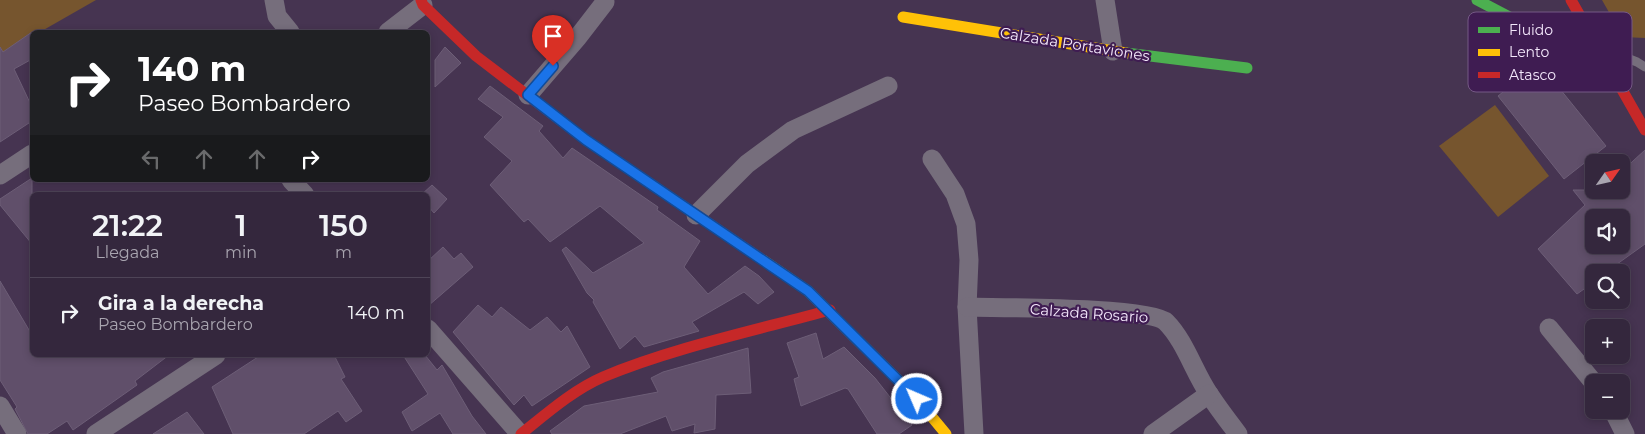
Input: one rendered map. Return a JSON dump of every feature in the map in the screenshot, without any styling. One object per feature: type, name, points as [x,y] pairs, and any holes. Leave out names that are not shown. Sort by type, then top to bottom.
[{"type":"street","points":[[274,0],[277,16],[288,30]]},
{"type":"street","points":[[1105,0],[1114,51]]},
{"type":"street","points":[[1476,0],[1499,12]]},
{"type":"street","points":[[1572,0],[1579,12]]},
{"type":"street","points":[[528,95],[578,37],[605,2]]},
{"type":"street","points":[[390,30],[422,3],[476,56],[586,140],[808,291],[830,310],[917,399],[946,434]]},
{"type":"street","name":"Calzada Portaviones","points":[[903,17],[1114,51],[1247,68]]},
{"type":"street","points":[[696,215],[747,164],[793,130],[888,86]]},
{"type":"street","points":[[1624,92],[1645,130]]},
{"type":"street","points":[[0,175],[30,155]]},
{"type":"street","points":[[932,159],[955,194],[966,224],[969,260],[967,307],[974,434]]},
{"type":"street","points":[[293,182],[302,192]]},
{"type":"street","name":"Calzada Rosario","points":[[967,307],[1116,312],[1153,316],[1165,321],[1175,334],[1209,394],[1238,434]]},
{"type":"street","points":[[430,331],[521,434],[557,406],[601,378],[657,358],[830,310]]},
{"type":"street","points":[[1549,328],[1587,374]]},
{"type":"street","points":[[96,434],[213,357]]},
{"type":"street","points":[[1153,434],[1209,394]]},
{"type":"street","points":[[0,406],[17,434]]},
{"type":"street","points":[[1618,419],[1625,434]]},
{"type":"lane","points":[[1632,60],[1645,67]]},
{"type":"shaded area","points":[[0,0],[96,0],[44,30],[30,30],[30,38],[0,56]]},
{"type":"shaded area","points":[[1602,0],[1645,0],[1645,38],[1632,37],[1632,12],[1609,12]]},
{"type":"shaded area","points":[[1495,105],[1549,176],[1498,217],[1439,146]]},
{"type":"building","points":[[30,33],[30,60],[14,69],[30,103],[30,122],[0,142],[0,47],[3,52]]},
{"type":"building","points":[[445,47],[461,63],[435,87],[435,60]]},
{"type":"building","points":[[490,86],[543,126],[539,131],[563,158],[572,148],[658,207],[657,210],[700,241],[684,267],[708,294],[745,266],[759,276],[774,292],[758,304],[744,292],[692,322],[699,331],[644,347],[635,336],[620,349],[593,302],[594,300],[587,293],[562,250],[566,247],[593,273],[644,243],[600,206],[550,242],[528,219],[524,222],[490,185],[512,161],[484,137],[503,117],[478,99]]},
{"type":"building","points":[[1503,92],[1562,92],[1606,146],[1596,154],[1585,154],[1585,162],[1564,179],[1498,96]]},
{"type":"building","points":[[1645,150],[1645,244],[1617,264],[1585,264],[1585,288],[1577,294],[1538,249],[1585,205],[1573,190],[1585,190],[1585,199],[1630,199],[1630,164]]},
{"type":"building","points":[[30,179],[30,182],[32,182],[32,192],[30,192],[30,242],[0,205],[0,199]]},
{"type":"building","points":[[432,185],[447,199],[434,213],[430,208],[430,192],[424,192]]},
{"type":"building","points":[[443,247],[454,259],[461,253],[473,267],[430,304],[430,259]]},
{"type":"building","points":[[0,281],[30,332],[30,357],[166,357],[135,381],[137,385],[73,430],[67,421],[47,434],[28,434],[15,409],[17,407],[0,380]]},
{"type":"building","points":[[478,305],[492,317],[501,307],[530,330],[547,317],[561,332],[567,326],[590,367],[532,406],[524,395],[514,405],[453,332]]},
{"type":"building","points":[[816,333],[823,359],[844,347],[875,378],[912,425],[899,434],[877,434],[848,389],[845,388],[801,406],[794,379],[799,377],[787,343]]},
{"type":"building","points":[[748,348],[751,393],[716,395],[715,429],[694,433],[695,424],[672,431],[666,416],[620,434],[552,434],[550,431],[584,406],[658,392],[651,378],[663,372]]},
{"type":"building","points":[[258,357],[335,357],[345,377],[341,379],[362,411],[346,422],[338,411],[304,434],[233,434],[212,387]]},
{"type":"building","points":[[404,357],[427,357],[437,370],[442,365],[472,416],[486,434],[453,434],[440,413],[412,431],[402,412],[428,394]]},
{"type":"building","points":[[187,412],[204,434],[153,434]]},
{"type":"traffic: fast","points":[[1477,0],[1500,12]]},
{"type":"traffic: fast","points":[[1126,53],[1247,68]]},
{"type":"traffic: slow","points":[[903,17],[1126,53]]},
{"type":"traffic: slow","points":[[763,260],[808,291],[917,399],[946,434]]},
{"type":"traffic: jam","points":[[421,0],[423,5],[476,56],[586,140],[763,260]]},
{"type":"traffic: jam","points":[[1571,0],[1578,12]]},
{"type":"traffic: jam","points":[[1623,92],[1645,130]]},
{"type":"traffic: jam","points":[[521,434],[570,395],[603,377],[686,348],[830,310]]},
{"type":"route","points":[[553,66],[528,95],[586,140],[808,291],[830,310],[917,399]]}]
